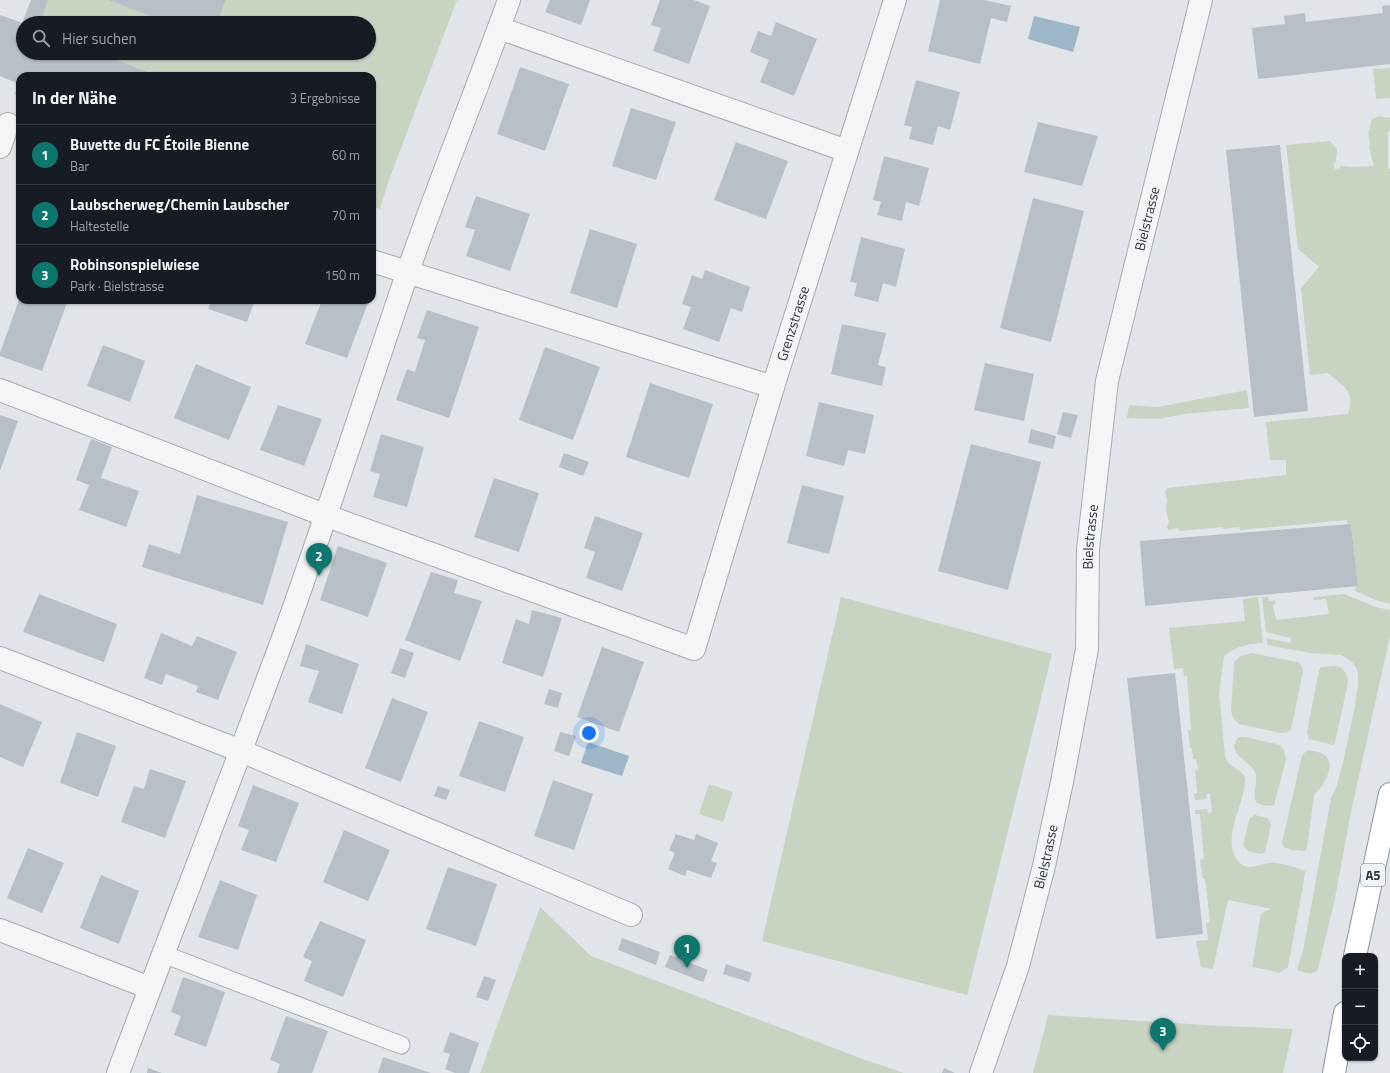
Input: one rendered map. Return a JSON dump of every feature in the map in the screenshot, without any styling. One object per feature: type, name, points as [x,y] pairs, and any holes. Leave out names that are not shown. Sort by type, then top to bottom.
[{"type":"highway","name":"A5","points":[[1356,953],[1390,794]]},
{"type":"highway","points":[[1334,1073],[1343,1025]]},
{"type":"street","points":[[118,1073],[242,751],[327,516],[408,273],[509,0]]},
{"type":"street","name":"Grenzstrasse","points":[[327,516],[694,649],[773,387],[895,0]]},
{"type":"street","name":"Bielstrasse","points":[[981,1073],[1018,966],[1044,866],[1062,782],[1087,648],[1088,549],[1107,381],[1202,0]]},
{"type":"street","points":[[499,28],[847,151]]},
{"type":"street","points":[[0,147],[9,125]]},
{"type":"street","points":[[376,262],[773,387]]},
{"type":"street","points":[[0,390],[327,516]]},
{"type":"street","points":[[0,658],[242,751],[631,915]]},
{"type":"street","points":[[0,930],[150,988]]},
{"type":"lane","points":[[163,954],[401,1045]]},
{"type":"green space","points":[[48,0],[108,0],[150,16],[42,16]]},
{"type":"green space","points":[[226,0],[457,0],[389,180],[380,209],[376,208],[376,72],[149,72],[118,60],[376,60],[376,16],[220,16]]},
{"type":"green space","points":[[1390,68],[1390,98],[1376,99],[1373,69]]},
{"type":"green space","points":[[1379,116],[1390,118],[1390,131],[1388,131],[1388,169],[1390,169],[1390,604],[1373,599],[1353,590],[1358,586],[1351,524],[1347,524],[1347,520],[1240,530],[1239,527],[1223,529],[1223,527],[1179,531],[1178,528],[1169,530],[1167,527],[1169,522],[1166,510],[1167,500],[1165,492],[1167,488],[1286,475],[1286,460],[1270,460],[1266,422],[1348,414],[1350,400],[1347,390],[1328,373],[1310,375],[1301,288],[1319,267],[1298,249],[1286,145],[1330,141],[1337,149],[1336,162],[1333,163],[1335,169],[1340,168],[1340,166],[1374,166],[1369,147],[1368,131],[1371,120]]},
{"type":"green space","points":[[1247,390],[1249,408],[1184,414],[1158,419],[1127,418],[1129,405],[1158,407]]},
{"type":"green space","points":[[1344,594],[1376,607],[1390,610],[1390,636],[1351,812],[1335,898],[1318,970],[1313,973],[1308,973],[1297,970],[1303,951],[1331,798],[1337,785],[1343,762],[1355,706],[1358,673],[1352,662],[1341,655],[1310,653],[1268,645],[1266,638],[1290,643],[1291,638],[1266,632],[1262,597],[1268,597],[1269,601],[1275,600],[1276,604],[1273,605],[1276,620],[1329,614],[1326,599],[1314,600],[1313,597]]},
{"type":"green space","points":[[841,597],[1052,654],[967,995],[762,941]]},
{"type":"green space","points":[[1258,597],[1263,643],[1242,646],[1224,656],[1219,693],[1225,756],[1229,763],[1240,771],[1245,778],[1242,798],[1233,830],[1232,850],[1236,858],[1245,866],[1250,867],[1275,863],[1305,871],[1288,967],[1279,973],[1252,967],[1261,913],[1272,909],[1228,900],[1213,969],[1201,967],[1196,941],[1208,940],[1206,923],[1210,922],[1205,879],[1203,878],[1200,860],[1204,859],[1200,814],[1195,814],[1195,810],[1207,809],[1208,813],[1212,812],[1210,794],[1206,794],[1207,799],[1195,800],[1194,794],[1197,793],[1195,771],[1198,770],[1196,759],[1193,759],[1192,748],[1190,748],[1188,730],[1191,730],[1187,676],[1184,676],[1183,668],[1174,669],[1169,628],[1245,621],[1243,599]]},
{"type":"green space","points":[[1251,653],[1298,662],[1302,666],[1303,671],[1291,730],[1287,732],[1280,733],[1239,724],[1233,718],[1231,711],[1234,662],[1241,656]]},
{"type":"green space","points":[[1336,666],[1345,671],[1348,682],[1335,743],[1333,745],[1309,739],[1307,732],[1319,670],[1321,667]]},
{"type":"green space","points":[[1239,737],[1280,745],[1284,750],[1286,759],[1274,805],[1262,805],[1255,800],[1255,772],[1239,756],[1234,748]]},
{"type":"green space","points":[[1308,750],[1323,754],[1327,757],[1330,767],[1326,779],[1314,796],[1307,848],[1305,851],[1292,850],[1284,847],[1282,843],[1302,755]]},
{"type":"green space","points":[[709,784],[733,792],[723,822],[699,814]]},
{"type":"green space","points":[[1255,815],[1268,818],[1271,825],[1265,852],[1261,854],[1248,851],[1243,846],[1249,820]]},
{"type":"green space","points":[[540,907],[591,956],[860,1058],[904,1073],[480,1073]]},
{"type":"green space","points":[[1048,1015],[1293,1029],[1283,1073],[1033,1073]]},
{"type":"water","points":[[1034,16],[1080,27],[1073,52],[1028,39]]},
{"type":"water","points":[[588,742],[629,756],[622,776],[581,763]]},
{"type":"building","points":[[31,0],[48,0],[42,16],[25,16]]},
{"type":"building","points":[[108,0],[226,0],[220,16],[150,16]]},
{"type":"building","points":[[550,0],[590,0],[581,25],[545,12]]},
{"type":"building","points":[[660,0],[694,0],[710,6],[689,64],[653,51],[661,28],[651,25]]},
{"type":"building","points":[[940,0],[984,0],[1011,6],[1007,22],[991,18],[980,64],[928,51]]},
{"type":"building","points":[[1390,5],[1390,64],[1258,79],[1252,28],[1285,24],[1284,16],[1305,13],[1306,22],[1383,13],[1382,6]]},
{"type":"building","points":[[0,15],[16,21],[16,60],[117,60],[149,72],[16,72],[16,83],[0,76]]},
{"type":"building","points":[[776,22],[817,39],[794,96],[760,82],[769,60],[750,52],[758,31],[771,36]]},
{"type":"building","points":[[520,67],[569,84],[545,151],[497,134]]},
{"type":"building","points":[[916,80],[960,92],[950,130],[938,126],[933,145],[909,139],[912,127],[904,125]]},
{"type":"building","points":[[631,108],[676,122],[656,180],[612,166]]},
{"type":"building","points":[[1038,122],[1098,136],[1082,186],[1024,172]]},
{"type":"building","points":[[736,142],[788,161],[766,219],[714,200]]},
{"type":"building","points":[[1280,145],[1308,411],[1254,417],[1226,150]]},
{"type":"building","points":[[884,156],[929,168],[919,206],[906,202],[902,221],[877,215],[881,202],[873,200]]},
{"type":"building","points":[[476,196],[530,214],[510,271],[466,256],[475,230],[465,227]]},
{"type":"building","points":[[1033,198],[1084,211],[1051,342],[1000,328]]},
{"type":"building","points":[[590,229],[637,244],[617,308],[570,293]]},
{"type":"building","points":[[861,237],[905,249],[896,287],[883,283],[878,302],[854,296],[857,283],[850,282]]},
{"type":"building","points":[[705,270],[750,287],[742,312],[731,308],[719,342],[683,329],[691,307],[682,304],[692,275],[702,279]]},
{"type":"building","points":[[18,304],[67,304],[42,371],[0,356]]},
{"type":"building","points":[[210,304],[254,304],[247,322],[208,309]]},
{"type":"building","points":[[320,304],[367,304],[347,358],[305,344]]},
{"type":"building","points":[[427,310],[479,327],[449,418],[396,400],[407,369],[415,372],[425,340],[417,338]]},
{"type":"building","points":[[842,324],[886,333],[878,365],[886,367],[882,386],[831,374]]},
{"type":"building","points":[[103,345],[145,361],[130,402],[87,386]]},
{"type":"building","points":[[545,347],[600,367],[573,440],[519,420]]},
{"type":"building","points":[[985,363],[1034,374],[1024,421],[974,410]]},
{"type":"building","points":[[196,364],[251,387],[229,440],[174,418]]},
{"type":"building","points":[[650,383],[713,404],[689,478],[626,457]]},
{"type":"building","points":[[819,402],[874,415],[865,454],[848,450],[844,466],[806,456]]},
{"type":"building","points":[[278,405],[322,419],[304,466],[260,450]]},
{"type":"building","points":[[1063,412],[1078,415],[1071,438],[1057,434]]},
{"type":"building","points":[[0,415],[18,421],[0,471]]},
{"type":"building","points":[[1031,429],[1056,436],[1053,449],[1028,443]]},
{"type":"building","points":[[381,434],[424,447],[407,507],[373,497],[380,474],[370,471]]},
{"type":"building","points":[[91,439],[112,447],[101,478],[139,491],[126,527],[79,510],[89,485],[76,480]]},
{"type":"building","points":[[971,444],[1041,462],[1008,590],[938,571]]},
{"type":"building","points":[[564,453],[589,462],[583,476],[559,467]]},
{"type":"building","points":[[494,478],[539,493],[519,552],[474,537]]},
{"type":"building","points":[[802,485],[844,496],[829,554],[787,543]]},
{"type":"building","points":[[197,495],[288,522],[263,605],[142,567],[149,544],[180,554]]},
{"type":"building","points":[[595,516],[643,533],[622,591],[586,578],[595,552],[584,548]]},
{"type":"building","points":[[1351,524],[1358,586],[1145,606],[1140,541]]},
{"type":"building","points":[[338,546],[387,563],[368,617],[320,600]]},
{"type":"building","points":[[431,572],[458,580],[454,593],[482,601],[460,661],[405,640]]},
{"type":"building","points":[[39,594],[117,624],[104,662],[23,632]]},
{"type":"building","points":[[532,610],[562,618],[543,677],[502,663],[516,619],[529,624]]},
{"type":"building","points":[[161,633],[192,646],[197,636],[237,652],[218,700],[196,692],[198,686],[166,674],[162,685],[144,678]]},
{"type":"building","points":[[306,644],[359,664],[342,714],[308,702],[319,671],[300,666]]},
{"type":"building","points":[[602,647],[644,662],[619,732],[577,717]]},
{"type":"building","points":[[400,648],[414,653],[405,678],[391,673]]},
{"type":"building","points":[[1175,673],[1203,934],[1156,939],[1127,678]]},
{"type":"building","points":[[549,689],[562,693],[558,708],[544,704]]},
{"type":"building","points":[[392,698],[428,712],[401,782],[365,768]]},
{"type":"building","points":[[0,704],[42,722],[23,767],[0,757]]},
{"type":"building","points":[[479,721],[524,737],[505,792],[459,776]]},
{"type":"building","points":[[77,732],[116,746],[98,797],[60,783]]},
{"type":"building","points":[[560,732],[576,736],[569,756],[554,751]]},
{"type":"building","points":[[150,769],[186,781],[165,838],[121,822],[134,786],[144,789]]},
{"type":"building","points":[[553,780],[593,794],[574,850],[534,836]]},
{"type":"building","points":[[253,785],[299,803],[276,862],[241,850],[249,830],[238,826]]},
{"type":"building","points":[[438,786],[450,790],[446,800],[434,796]]},
{"type":"building","points":[[344,830],[390,850],[368,901],[323,882]]},
{"type":"building","points":[[676,834],[694,840],[696,834],[718,843],[711,861],[717,863],[711,878],[687,870],[685,876],[668,869],[675,853],[669,850]]},
{"type":"building","points":[[28,848],[64,863],[42,913],[7,898]]},
{"type":"building","points":[[448,867],[497,884],[476,946],[426,929]]},
{"type":"building","points":[[101,875],[139,891],[119,944],[80,928]]},
{"type":"building","points":[[220,880],[257,895],[238,950],[198,937]]},
{"type":"building","points":[[320,921],[366,940],[343,997],[304,981],[312,961],[303,957]]},
{"type":"building","points":[[622,938],[660,952],[656,965],[618,950]]},
{"type":"building","points":[[670,955],[708,970],[703,982],[665,967]]},
{"type":"building","points":[[726,964],[752,973],[749,982],[723,974]]},
{"type":"building","points":[[484,976],[496,980],[488,1001],[476,997]]},
{"type":"building","points":[[183,977],[225,992],[206,1047],[174,1035],[181,1016],[171,1012]]},
{"type":"building","points":[[286,1016],[328,1031],[312,1073],[277,1073],[280,1064],[270,1060]]},
{"type":"building","points":[[450,1032],[479,1043],[469,1073],[455,1073],[445,1069],[450,1054],[443,1052]]},
{"type":"building","points":[[383,1057],[431,1073],[378,1073]]},
{"type":"building","points":[[148,1068],[162,1073],[147,1073]]},
{"type":"building","points":[[944,1068],[955,1073],[942,1073]]},
{"type":"place","name":"Laubscherweg/Chemin Laubscher","points":[[319,576]]},
{"type":"place","name":"Buvette du FC Étoile Bienne","points":[[687,968]]},
{"type":"place","name":"Robinsonspielwiese","points":[[1163,1051]]}]
